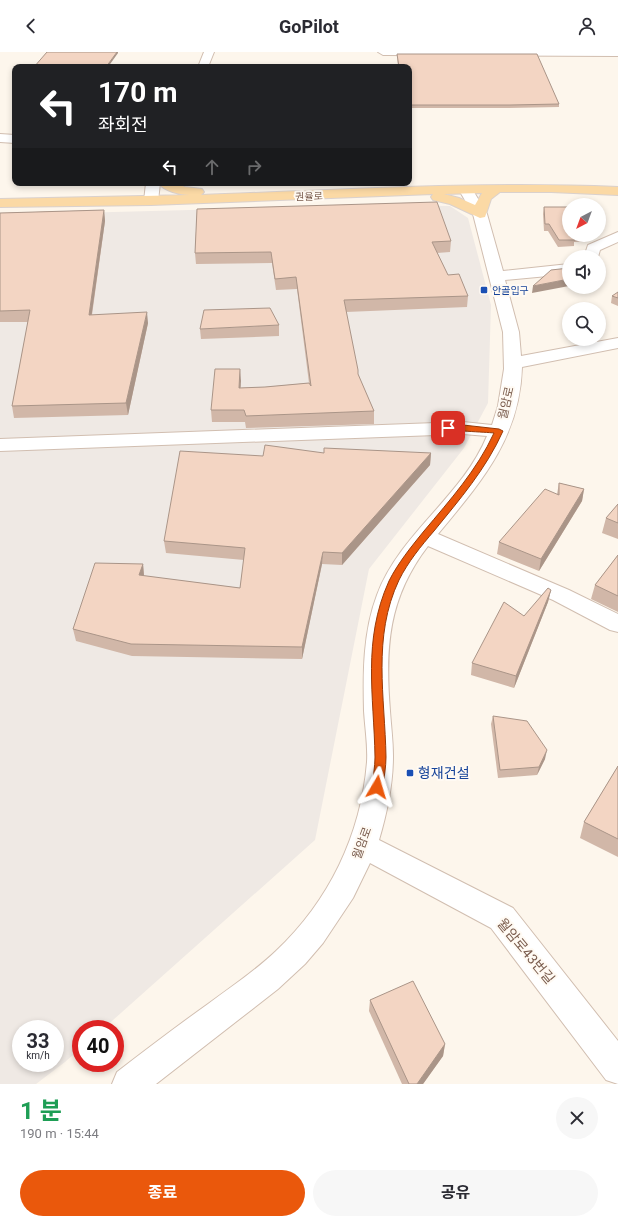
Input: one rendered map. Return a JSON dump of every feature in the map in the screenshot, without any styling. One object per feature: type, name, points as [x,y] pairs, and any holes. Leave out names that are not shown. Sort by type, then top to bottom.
[{"type":"main road","points":[[41,202],[67,198],[120,195],[144,186]]},
{"type":"main road","points":[[172,186],[184,191],[276,197]]},
{"type":"main road","points":[[403,193],[454,199],[480,214],[484,198],[489,192],[498,188]]},
{"type":"main road","name":"권율로","points":[[0,203],[151,201],[403,193],[498,188],[551,188],[618,191]]},
{"type":"street","points":[[204,64],[210,52]]},
{"type":"street","points":[[383,52],[614,53]]},
{"type":"street","points":[[0,138],[12,138]]},
{"type":"street","points":[[151,201],[153,186]]},
{"type":"street","name":"월암로","points":[[129,1084],[250,993],[294,954],[322,922],[347,880],[363,846],[374,810],[379,776],[380,758],[376,699],[376,651],[379,627],[386,601],[395,580],[409,556],[476,473],[491,449],[499,431],[510,392],[514,349],[511,332],[480,214],[466,190]]},
{"type":"street","points":[[593,250],[594,248],[618,236]]},
{"type":"street","points":[[496,276],[562,270]]},
{"type":"street","points":[[513,363],[618,343]]},
{"type":"street","points":[[0,445],[463,428],[499,431]]},
{"type":"street","points":[[425,537],[561,595],[618,624]]},
{"type":"street","name":"월암로43번길","points":[[363,846],[502,918],[618,1068]]},
{"type":"shaded area","points":[[377,205],[450,206],[468,218],[491,305],[488,403],[464,448],[369,569],[315,840],[113,1020],[72,1020],[72,1056],[64,1063],[64,1020],[12,1020],[12,1072],[52,1072],[36,1084],[0,1084],[0,215]]},
{"type":"building","points":[[47,52],[117,52],[108,64],[37,64]]},
{"type":"building","points":[[397,54],[537,54],[559,104],[412,105],[412,64],[399,64]]},
{"type":"building","points":[[437,202],[451,241],[432,242],[448,275],[459,274],[468,296],[344,300],[358,374],[374,411],[246,416],[244,410],[211,410],[215,369],[240,369],[239,388],[309,383],[311,386],[296,277],[275,279],[271,252],[195,253],[197,209]]},
{"type":"building","points":[[544,207],[562,207],[562,240],[559,240],[549,224],[545,224]]},
{"type":"building","points":[[104,210],[89,315],[147,312],[126,403],[12,406],[30,310],[0,311],[0,213]]},
{"type":"building","points":[[562,269],[562,280],[533,286],[551,270]]},
{"type":"building","points":[[618,292],[618,298],[612,296]]},
{"type":"building","points":[[270,308],[279,325],[200,329],[204,310]]},
{"type":"building","points":[[265,445],[324,453],[324,448],[431,453],[342,553],[323,552],[302,647],[131,644],[73,629],[95,563],[143,564],[139,575],[240,588],[245,548],[164,541],[180,451],[263,456]]},
{"type":"building","points":[[559,483],[584,489],[541,559],[499,542],[545,489],[559,495]]},
{"type":"building","points":[[618,504],[618,523],[606,518]]},
{"type":"building","points":[[618,555],[618,596],[595,585]]},
{"type":"building","points":[[548,588],[551,590],[516,676],[472,663],[504,602],[524,616]]},
{"type":"building","points":[[493,716],[527,721],[547,750],[539,767],[500,770]]},
{"type":"building","points":[[618,766],[618,839],[584,822]]},
{"type":"building","points":[[413,981],[445,1044],[417,1084],[409,1084],[370,1000]]},
{"type":"place","name":"안골입구","points":[[484,290]]},
{"type":"place","name":"형재건설","points":[[410,773]]},
{"type":"route","points":[[377,787],[380,758],[376,699],[376,651],[379,627],[386,601],[395,580],[409,556],[476,473],[491,449],[499,431],[448,428]]}]
